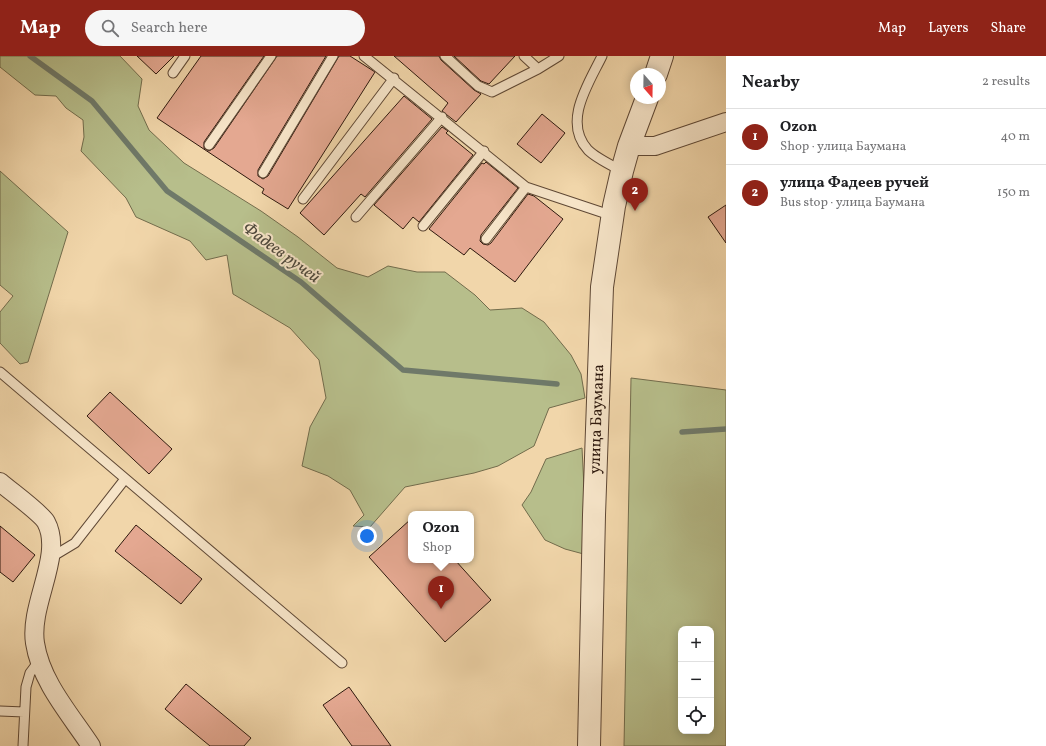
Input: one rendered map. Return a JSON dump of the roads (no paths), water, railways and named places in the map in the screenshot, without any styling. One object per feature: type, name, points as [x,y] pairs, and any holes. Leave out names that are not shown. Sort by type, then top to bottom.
[{"type":"street","points":[[658,68],[662,56]]},
{"type":"street","name":"улица Баумана","points":[[590,746],[594,515],[602,288],[613,216],[622,171],[644,104]]},
{"type":"street","points":[[629,146],[655,146],[726,122]]},
{"type":"street","points":[[0,482],[45,521],[52,538],[50,558],[34,622],[35,642],[39,661],[45,677],[91,746]]},
{"type":"lane","points":[[173,73],[185,56]]},
{"type":"lane","points":[[210,145],[271,56]]},
{"type":"lane","points":[[263,174],[333,56]]},
{"type":"lane","points":[[364,56],[394,78],[526,187],[613,216]]},
{"type":"lane","points":[[445,56],[478,86],[492,92],[538,69],[559,56]]},
{"type":"lane","points":[[524,56],[538,69]]},
{"type":"lane","points":[[602,56],[578,107],[578,130],[588,150],[622,171]]},
{"type":"lane","points":[[303,199],[394,78]]},
{"type":"lane","points":[[356,218],[442,118]]},
{"type":"lane","points":[[423,226],[484,151]]},
{"type":"lane","points":[[486,239],[526,187]]},
{"type":"lane","points":[[0,372],[342,663]]},
{"type":"lane","points":[[50,558],[75,543],[125,479]]},
{"type":"lane","points":[[23,746],[26,687],[30,673],[39,661]]},
{"type":"lane","points":[[0,711],[24,712]]},
{"type":"waterway","name":"Фадеев ручей","points":[[30,56],[92,101],[167,191],[301,282],[403,370],[557,384]]},
{"type":"waterway","name":"Фадеев ручей","points":[[682,432],[726,429]]},
{"type":"place","name":"улица Фадеев ручей","points":[[635,211]]},
{"type":"place","name":"Ozon","points":[[441,609]]}]
